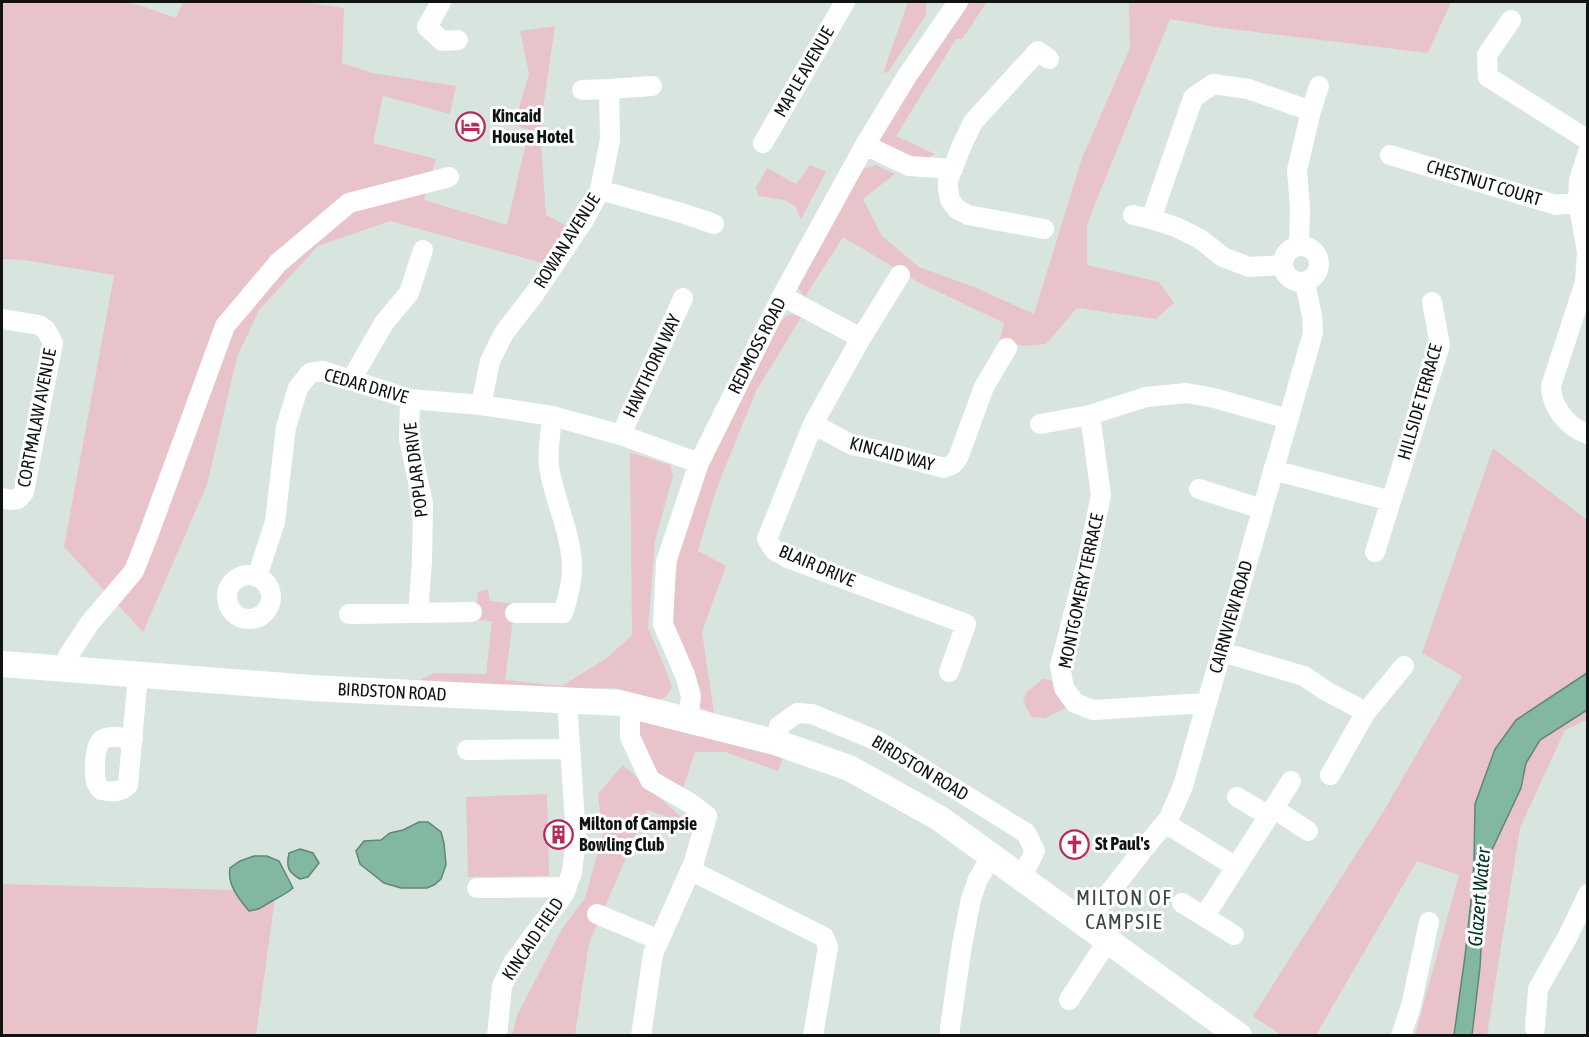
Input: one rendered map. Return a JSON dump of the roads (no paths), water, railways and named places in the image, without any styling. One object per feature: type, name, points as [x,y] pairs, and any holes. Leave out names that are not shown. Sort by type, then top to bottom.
[{"type":"main road","name":"BIRDSTON ROAD","points":[[2,664],[311,688],[620,703],[777,742],[849,768],[939,818],[1108,940],[1226,1032]]},
{"type":"street","points":[[441,2],[428,27],[442,41],[458,40]]},
{"type":"street","name":"MAPLE AVENUE","points":[[762,143],[845,2]]},
{"type":"street","name":"REDMOSS ROAD","points":[[687,720],[691,696],[685,675],[663,624],[665,572],[666,562],[699,463],[782,296],[864,145],[907,76],[958,2]]},
{"type":"street","points":[[1511,20],[1487,55],[1488,77],[1587,140]]},
{"type":"street","points":[[1044,230],[968,215],[957,209],[950,200],[948,180],[973,122],[1038,51],[1049,59]]},
{"type":"street","points":[[1282,265],[1249,267],[1223,257],[1200,239],[1176,227],[1142,217],[1193,98],[1214,84],[1248,89],[1311,111]]},
{"type":"street","points":[[582,90],[652,86]]},
{"type":"street","points":[[1299,246],[1300,207],[1297,171],[1319,86]]},
{"type":"street","name":"ROWAN AVENUE","points":[[481,405],[490,361],[504,333],[579,229],[600,190],[610,141],[609,89]]},
{"type":"street","points":[[864,145],[909,166],[952,170]]},
{"type":"street","points":[[1587,152],[1579,180],[1578,202],[1587,252],[1581,319],[1551,386],[1553,402],[1574,428],[1587,434]]},
{"type":"street","name":"CHESTNUT COURT","points":[[1390,155],[1556,205],[1578,202]]},
{"type":"street","points":[[64,669],[68,656],[89,624],[134,571],[225,326],[278,263],[349,203],[449,177]]},
{"type":"street","points":[[600,190],[714,224]]},
{"type":"street","points":[[1299,246],[1305,246],[1316,253],[1319,265],[1315,276],[1305,283],[1292,281],[1287,277],[1282,265],[1285,255],[1299,246]]},
{"type":"street","points":[[351,380],[384,323],[409,293],[423,249]]},
{"type":"street","name":"BLAIR DRIVE","points":[[900,275],[861,338],[813,424],[767,539],[774,550],[788,558],[966,624],[950,672]]},
{"type":"street","name":"CAIRNVIEW ROAD","points":[[1085,924],[1169,818],[1183,786],[1313,333],[1305,283]]},
{"type":"street","points":[[782,296],[861,338]]},
{"type":"street","name":"HAWTHORN WAY","points":[[621,435],[683,298]]},
{"type":"street","name":"HILLSIDE TERRACE","points":[[1375,552],[1440,345],[1432,302]]},
{"type":"street","name":"CORTMALAW AVENUE","points":[[2,319],[39,326],[46,330],[52,343],[24,492],[18,499],[2,498]]},
{"type":"street","name":"KINCAID WAY","points":[[813,424],[852,445],[944,468],[952,465],[958,458],[984,387],[1009,348]]},
{"type":"street","name":"CEDAR DRIVE","points":[[257,577],[275,522],[286,427],[298,388],[310,373],[323,370],[410,399],[481,405],[552,416],[621,435],[699,463]]},
{"type":"street","points":[[1040,424],[1090,415],[1146,397],[1187,393],[1214,398],[1288,419]]},
{"type":"street","name":"POPLAR DRIVE","points":[[410,399],[409,439],[423,503],[418,613]]},
{"type":"street","name":"MONTGOMERY TERRACE","points":[[1090,415],[1101,495],[1088,558],[1060,666],[1064,687],[1075,703],[1093,710],[1207,703]]},
{"type":"street","points":[[515,613],[563,613],[570,593],[572,566],[566,531],[548,464],[552,416]]},
{"type":"street","points":[[1273,470],[1391,501]]},
{"type":"street","points":[[1199,489],[1262,509]]},
{"type":"street","points":[[349,614],[472,612]]},
{"type":"street","points":[[1222,652],[1304,676],[1326,691],[1366,712]]},
{"type":"street","points":[[1330,775],[1366,712],[1404,666]]},
{"type":"street","points":[[133,739],[138,675]]},
{"type":"street","name":"KINCAID FIELD","points":[[497,1035],[502,986],[509,970],[564,894],[572,872],[576,838],[567,700]]},
{"type":"street","points":[[630,705],[630,737],[650,780],[690,803],[707,816],[694,862],[653,954],[641,1035]]},
{"type":"street","name":"BIRDSTON ROAD","points":[[777,742],[779,726],[797,713],[812,714],[878,741],[1026,832],[1035,851],[1021,878]]},
{"type":"street","points":[[467,750],[570,749]]},
{"type":"street","points":[[1204,917],[1291,781]]},
{"type":"street","points":[[1237,797],[1308,831]]},
{"type":"street","points":[[1165,823],[1236,867]]},
{"type":"street","points":[[950,1035],[962,945],[971,899],[978,879],[992,856]]},
{"type":"street","points":[[690,870],[824,937],[828,947],[813,1035]]},
{"type":"street","points":[[477,888],[567,887]]},
{"type":"street","points":[[1535,1028],[1538,989],[1568,936],[1587,894]]},
{"type":"street","points":[[1182,903],[1234,935]]},
{"type":"street","points":[[597,914],[659,940]]},
{"type":"street","points":[[1401,1035],[1411,1006],[1429,922]]},
{"type":"street","points":[[1069,1000],[1108,940]]},
{"type":"water","name":"Glazert Water","points":[[1587,673],[1587,710],[1540,740],[1526,763],[1521,788],[1491,852],[1484,897],[1480,967],[1472,1035],[1454,1035],[1472,891],[1475,804],[1495,749],[1516,720]]},
{"type":"water","points":[[419,822],[428,822],[441,832],[444,843],[446,865],[441,879],[434,885],[427,888],[401,888],[384,883],[360,864],[356,851],[364,841],[381,840],[390,833],[403,830]]},
{"type":"water","points":[[300,849],[313,853],[319,863],[308,877],[300,879],[290,871],[288,862],[289,853]]},
{"type":"water","points":[[254,856],[267,856],[279,861],[293,888],[261,907],[249,911],[232,886],[230,868]]},
{"type":"place","name":"Kincaid House Hotel","points":[[471,126]]},
{"type":"place","name":"Milton of Campsie Bowling Club","points":[[558,834]]},
{"type":"place","name":"St Paul's","points":[[1074,844]]},
{"type":"district","name":"MILTON OF CAMPSIE","points":[[1124,910]]}]
